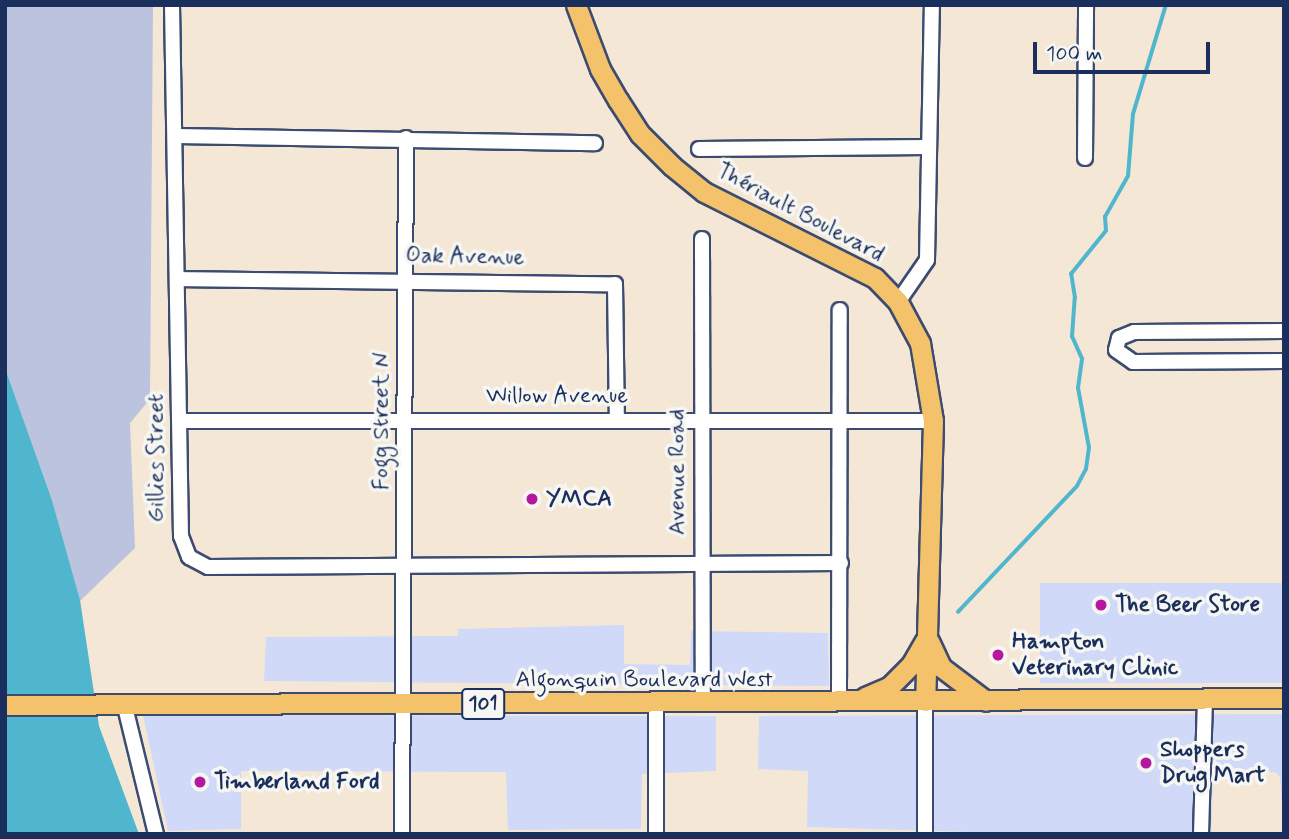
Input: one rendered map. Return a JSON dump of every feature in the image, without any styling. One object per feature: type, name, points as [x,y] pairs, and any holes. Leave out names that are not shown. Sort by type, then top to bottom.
[{"type":"main road","name":"Thériault Boulevard","points":[[576,5],[600,69],[618,100],[640,134],[672,166],[704,192],[848,262],[875,278],[898,302],[920,343],[933,421],[925,701]]},
{"type":"main road","points":[[927,636],[941,667],[986,701]]},
{"type":"main road","points":[[847,702],[889,687],[911,665],[927,636]]},
{"type":"main road","name":"Algonquin Boulevard West","points":[[5,705],[703,704],[1284,698]]},
{"type":"street","name":"Gillies Street","points":[[172,5],[177,136],[181,536],[189,557],[208,567],[841,563]]},
{"type":"street","points":[[898,302],[927,260],[932,5]]},
{"type":"street","points":[[1085,158],[1086,5]]},
{"type":"street","points":[[177,136],[595,142]]},
{"type":"street","name":"Fogg Street N","points":[[402,834],[407,564],[403,422],[406,138]]},
{"type":"street","points":[[699,149],[928,147]]},
{"type":"street","name":"Avenue Road","points":[[702,239],[700,418],[703,704]]},
{"type":"street","name":"Oak Avenue","points":[[179,279],[406,279],[615,284],[617,419]]},
{"type":"street","points":[[840,310],[841,563],[847,702]]},
{"type":"street","points":[[1284,331],[1134,332],[1119,338],[1116,350],[1133,362],[1284,361]]},
{"type":"street","name":"Willow Avenue","points":[[180,421],[403,422],[700,418],[933,421]]},
{"type":"street","points":[[1201,834],[1205,699]]},
{"type":"street","points":[[925,701],[925,834]]},
{"type":"street","points":[[117,703],[156,834]]},
{"type":"street","points":[[656,703],[656,834]]},
{"type":"shaded area","points":[[5,5],[153,5],[150,399],[130,423],[135,548],[80,601],[52,500],[5,368]]},
{"type":"shaded area","points":[[1040,583],[1284,583],[1284,683],[1040,683]]},
{"type":"shaded area","points":[[624,625],[624,664],[690,665],[691,631],[828,633],[829,686],[264,681],[266,637],[458,636],[458,629]]},
{"type":"shaded area","points":[[1284,714],[1284,834],[1280,777],[1275,772],[1213,772],[1211,834],[1033,834],[807,827],[808,771],[758,769],[759,716]]},
{"type":"shaded area","points":[[143,715],[716,716],[716,771],[642,774],[641,829],[508,830],[506,772],[241,771],[241,829],[168,831]]},
{"type":"water","points":[[5,368],[52,500],[80,600],[99,726],[139,834],[5,834]]},
{"type":"waterway","points":[[958,612],[1077,486],[1086,469],[1089,448],[1078,388],[1082,359],[1072,337],[1075,298],[1071,274],[1106,231],[1105,217],[1128,176],[1133,114],[1165,8]]},
{"type":"place","name":"YMCA","points":[[532,499]]},
{"type":"place","name":"The Beer Store","points":[[1101,605]]},
{"type":"place","name":"Hampton Veterinary Clinic","points":[[998,655]]},
{"type":"place","name":"Shoppers Drug Mart","points":[[1146,763]]},
{"type":"place","name":"Timberland Ford","points":[[200,782]]}]
